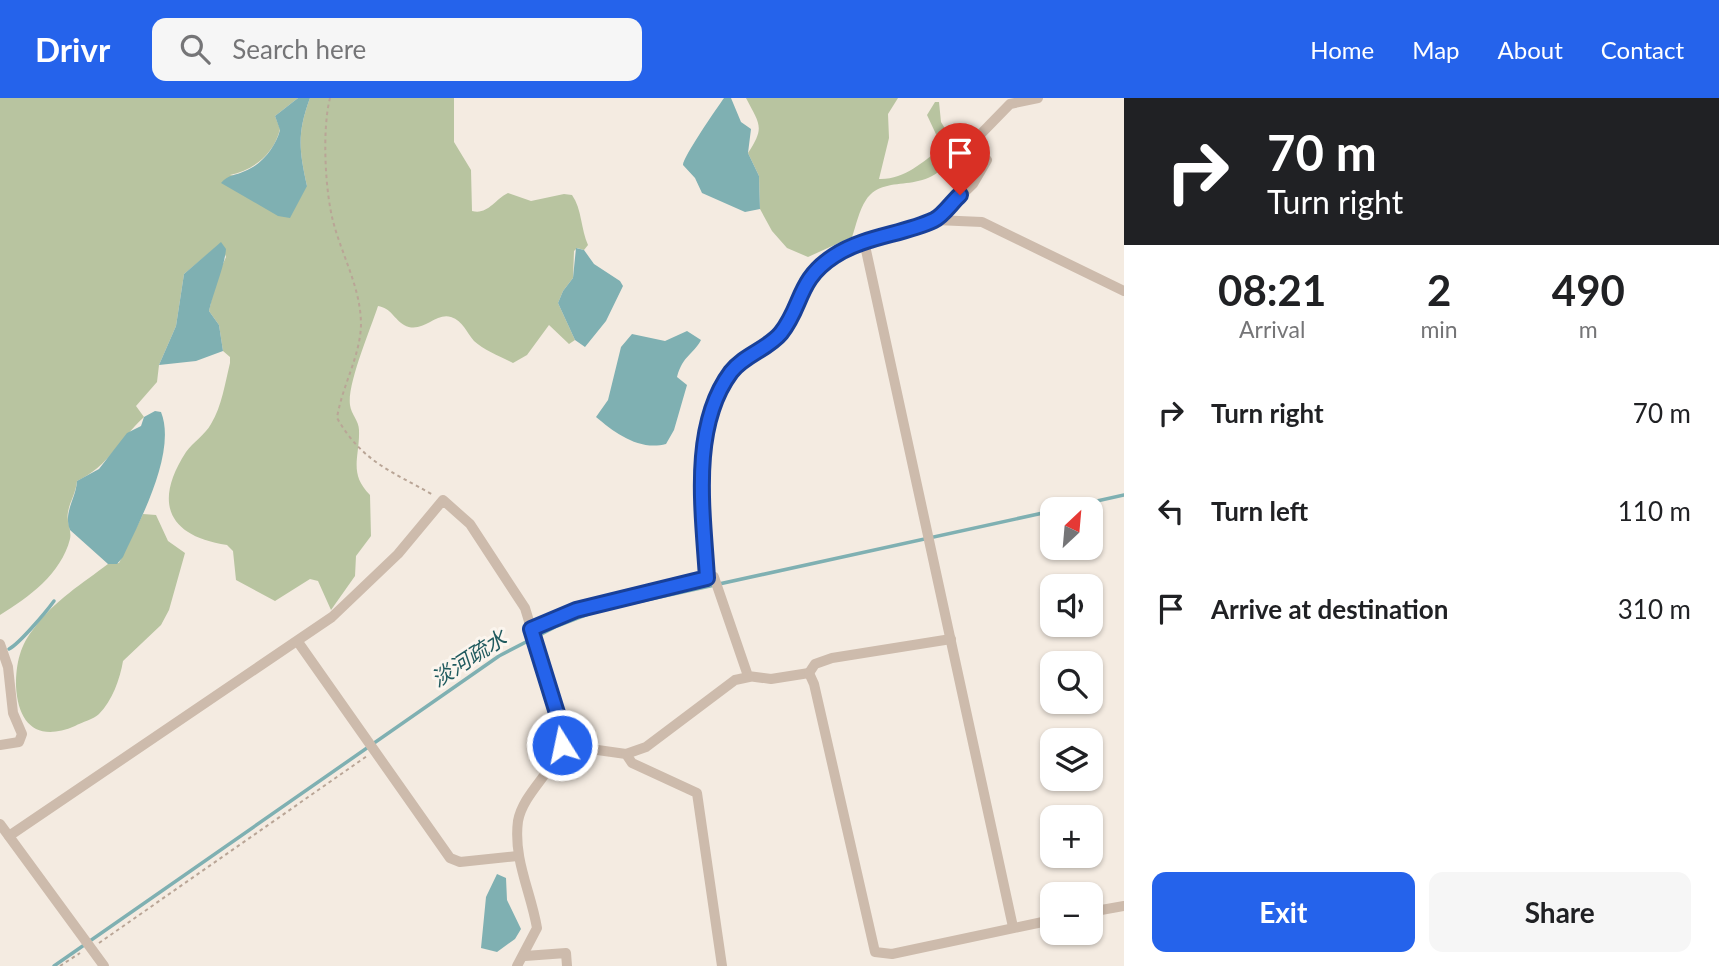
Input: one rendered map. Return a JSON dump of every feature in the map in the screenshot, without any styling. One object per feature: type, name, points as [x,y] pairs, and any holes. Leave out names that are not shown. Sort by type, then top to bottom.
[{"type":"street","points":[[936,220],[973,184],[987,160],[971,144],[1010,104],[1038,98]]},
{"type":"street","points":[[749,677],[714,582],[703,464],[704,437],[711,405],[733,369],[779,335],[805,285],[820,267],[836,254],[864,241],[936,220],[982,222],[1124,292]]},
{"type":"street","points":[[864,241],[1013,927]]},
{"type":"street","points":[[9,836],[332,617],[398,554],[443,500],[463,516],[525,608],[559,720],[562,745],[526,798],[519,821],[519,856],[537,928],[525,956],[517,966]]},
{"type":"street","points":[[532,634],[576,610],[714,582]]},
{"type":"street","points":[[562,745],[626,754],[646,747],[735,680],[749,677],[771,679],[809,673],[815,664],[832,658],[951,639]]},
{"type":"street","points":[[298,642],[452,860],[460,862],[519,856]]},
{"type":"street","points":[[0,644],[8,667],[13,713],[22,734],[19,742],[0,745]]},
{"type":"street","points":[[809,673],[814,684],[875,951],[892,954],[1040,922]]},
{"type":"street","points":[[626,754],[632,763],[697,793],[722,966]]},
{"type":"street","points":[[0,824],[104,966]]},
{"type":"street","points":[[1103,910],[1124,906]]},
{"type":"street","points":[[525,956],[566,953],[567,966]]},
{"type":"path","points":[[330,98],[327,120],[328,190],[332,220],[355,284],[361,323],[355,359],[337,418],[348,436],[386,471],[443,500]]},
{"type":"path","points":[[60,966],[89,945],[106,937],[371,747]]},
{"type":"green space","points":[[0,98],[298,98],[275,116],[280,129],[273,146],[262,160],[230,175],[307,186],[301,142],[303,121],[310,98],[454,98],[454,142],[471,170],[472,211],[487,209],[508,193],[531,201],[564,194],[572,195],[575,201],[588,245],[584,250],[577,248],[574,251],[573,278],[558,303],[575,340],[569,344],[549,325],[527,355],[513,363],[478,344],[462,324],[451,317],[445,316],[423,326],[411,327],[378,306],[350,396],[351,408],[359,430],[357,472],[363,487],[370,495],[371,536],[356,556],[355,576],[331,610],[318,581],[310,579],[275,601],[236,580],[233,551],[227,545],[191,534],[179,525],[172,514],[169,501],[170,487],[176,470],[186,452],[206,432],[215,417],[230,363],[230,357],[223,351],[219,325],[209,311],[216,279],[226,257],[221,243],[184,274],[176,326],[159,365],[157,382],[136,406],[144,417],[98,468],[77,481],[68,512],[70,539],[66,552],[52,574],[33,592],[0,615]]},
{"type":"green space","points":[[746,98],[898,98],[888,114],[889,138],[879,179],[905,173],[942,147],[927,115],[935,102],[939,102],[941,122],[957,148],[935,175],[885,186],[875,191],[864,204],[852,237],[808,257],[787,248],[772,231],[760,209],[759,176],[748,153],[757,137],[759,126]]},
{"type":"green space","points":[[143,514],[156,515],[168,541],[185,553],[169,610],[161,625],[123,661],[115,689],[99,714],[62,730],[50,732],[32,727],[21,711],[16,686],[22,648],[30,634],[60,601],[108,564],[119,563]]},
{"type":"water","points":[[298,98],[310,98],[303,121],[301,142],[307,186],[290,218],[278,216],[221,183],[251,168],[267,154],[280,130],[275,116]]},
{"type":"water","points":[[724,98],[731,98],[741,122],[751,129],[748,153],[759,176],[760,209],[745,212],[702,193],[695,178],[683,165],[694,143]]},
{"type":"water","points":[[221,242],[226,249],[225,256],[209,311],[219,325],[223,351],[196,361],[159,365],[176,326],[184,274]]},
{"type":"water","points":[[576,248],[584,250],[594,264],[620,281],[623,286],[606,321],[585,347],[575,340],[558,303],[573,278]]},
{"type":"water","points":[[687,331],[701,340],[679,370],[677,377],[687,385],[674,430],[666,444],[656,446],[637,443],[611,429],[596,417],[608,400],[621,347],[632,334],[665,341]]},
{"type":"water","points":[[155,411],[161,412],[165,428],[164,446],[154,486],[123,557],[117,564],[108,564],[70,530],[68,517],[77,481],[99,469],[127,433],[141,426],[144,417]]},
{"type":"water","points":[[497,874],[506,878],[507,900],[521,929],[515,939],[497,952],[481,948],[486,897]]},
{"type":"waterway","name":"淡河疏水","points":[[1103,500],[1124,495]]},
{"type":"waterway","name":"淡河疏水","points":[[54,966],[499,656],[557,626],[596,611],[1040,514]]},
{"type":"waterway","points":[[9,649],[26,635],[54,601]]},
{"type":"route","points":[[562,745],[561,726],[531,629],[576,610],[707,578],[704,437],[711,405],[719,390],[733,369],[779,335],[790,319],[805,285],[820,267],[836,254],[864,241],[936,220],[960,195]]}]
